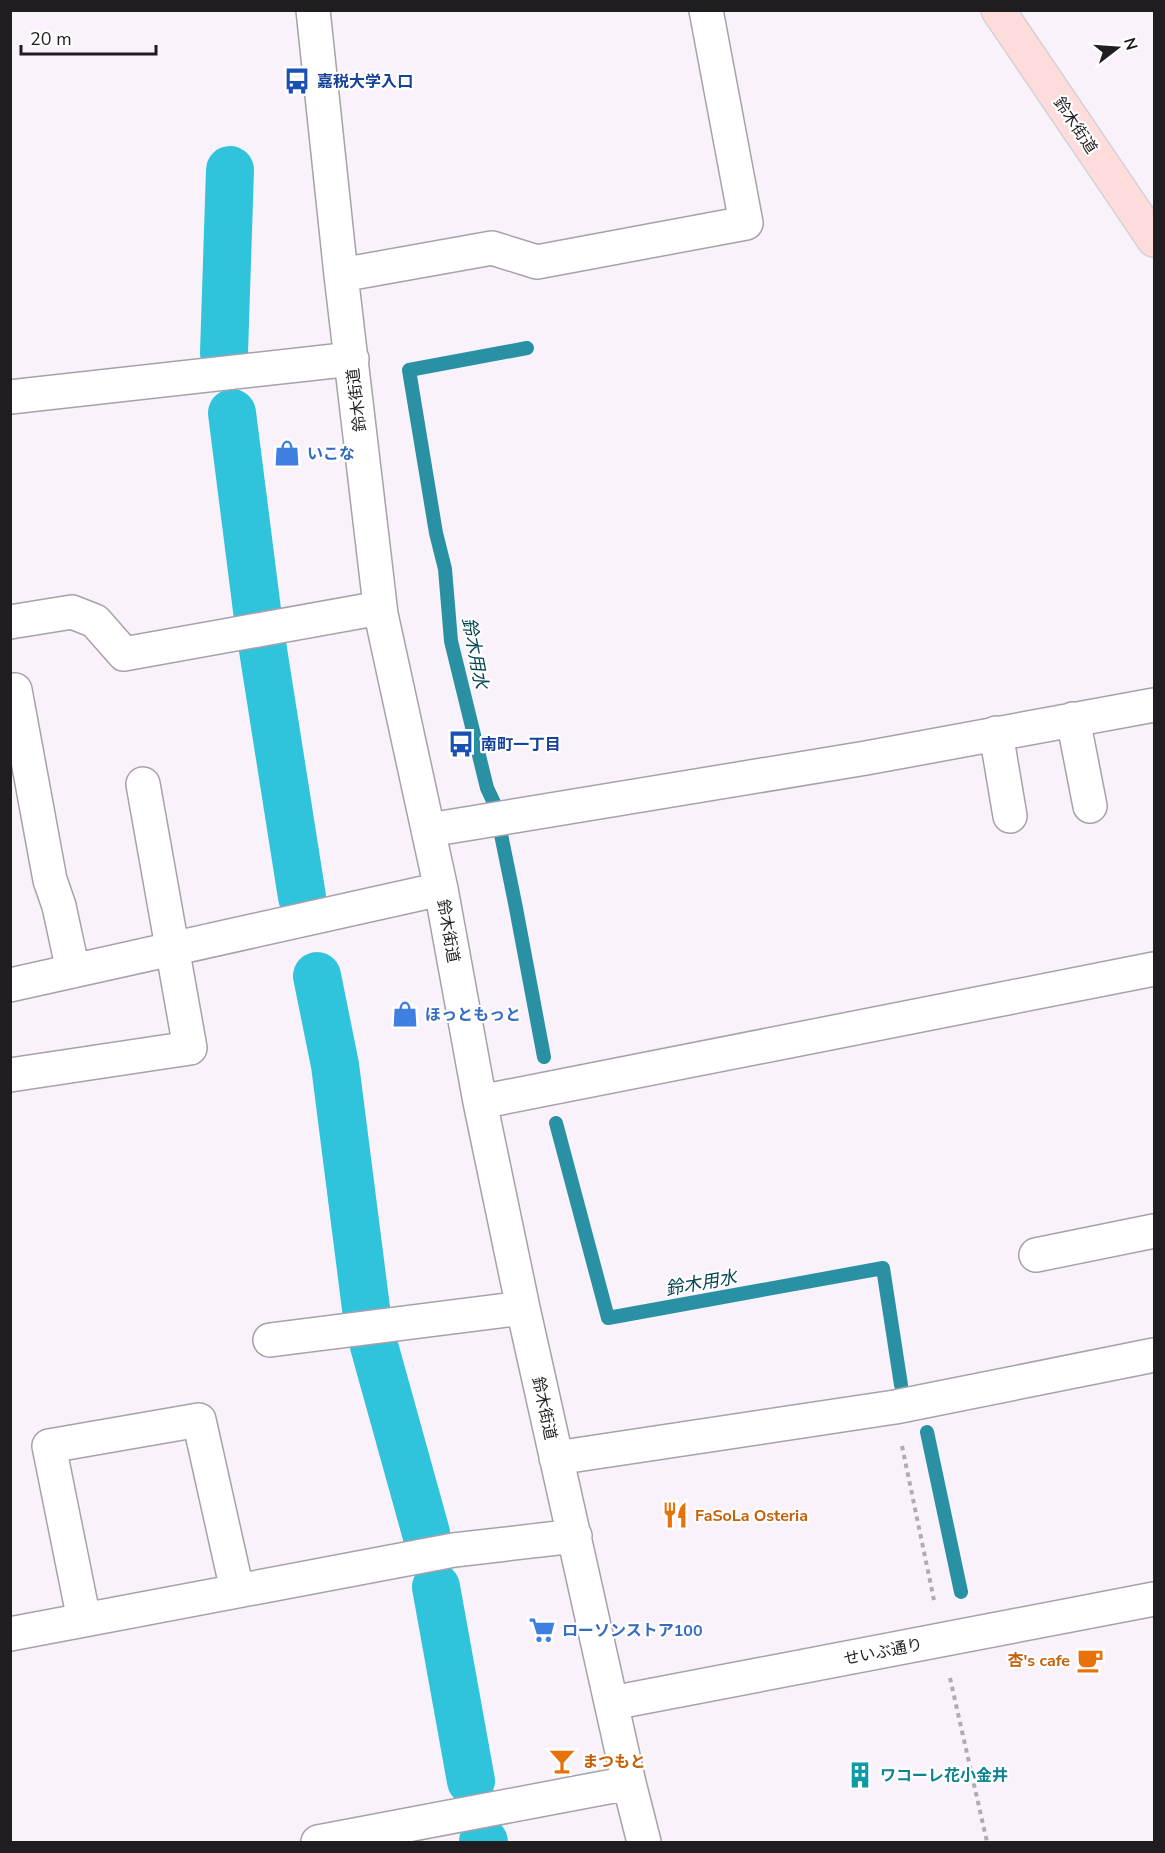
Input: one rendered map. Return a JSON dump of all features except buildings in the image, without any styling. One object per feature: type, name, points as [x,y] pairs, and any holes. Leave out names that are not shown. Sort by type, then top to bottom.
[{"type":"main road","name":"鈴木街道","points":[[998,10],[1154,238]]},
{"type":"street","name":"鈴木街道","points":[[314,10],[341,275],[380,608],[429,830],[480,1102],[556,1458],[644,1842]]},
{"type":"street","points":[[341,275],[492,248],[537,262],[746,223],[706,10]]},
{"type":"street","points":[[10,397],[352,359]]},
{"type":"street","points":[[10,622],[72,612],[95,621],[123,654],[380,608]]},
{"type":"street","points":[[15,690],[50,880],[59,906],[73,971]]},
{"type":"street","points":[[429,830],[866,758],[1155,705]]},
{"type":"street","points":[[1073,719],[1090,806]]},
{"type":"street","points":[[996,733],[1010,816]]},
{"type":"street","points":[[10,1075],[190,1048],[143,784]]},
{"type":"street","points":[[10,985],[441,889]]},
{"type":"street","points":[[480,1102],[1155,969]]},
{"type":"street","points":[[1036,1255],[1155,1231]]},
{"type":"street","points":[[270,1340],[524,1308]]},
{"type":"street","points":[[556,1458],[895,1407],[1155,1355]]},
{"type":"street","points":[[84,1620],[49,1446],[199,1420],[237,1590]]},
{"type":"street","points":[[10,1634],[454,1550],[575,1536]]},
{"type":"street","name":"せいぶ通り","points":[[612,1703],[1155,1599]]},
{"type":"street","points":[[318,1842],[629,1783]]},
{"type":"waterway","points":[[224,353],[230,170]]},
{"type":"waterway","name":"鈴木用水","points":[[527,348],[409,370],[436,533],[445,569],[451,641],[487,788],[495,805],[544,1057]]},
{"type":"waterway","points":[[232,413],[258,618],[302,897]]},
{"type":"waterway","points":[[317,976],[335,1065],[368,1324],[426,1533]]},
{"type":"waterway","name":"鈴木用水","points":[[556,1123],[608,1318],[883,1268],[901,1385]]},
{"type":"waterway","name":"鈴木用水","points":[[927,1432],[961,1592]]},
{"type":"waterway","points":[[436,1587],[471,1781]]},
{"type":"place","name":"嘉税大学入口","points":[[297,81]]},
{"type":"place","name":"いこな","points":[[287,453]]},
{"type":"place","name":"南町一丁目","points":[[461,744]]},
{"type":"place","name":"ほっともっと","points":[[405,1014]]},
{"type":"place","name":"FaSoLa Osteria","points":[[675,1515]]},
{"type":"place","name":"ローソンストア100","points":[[542,1630]]},
{"type":"place","name":"杏's cafe","points":[[1090,1660]]},
{"type":"place","name":"まつもと","points":[[562,1761]]},
{"type":"place","name":"ワコーレ花小金井","points":[[860,1775]]}]
